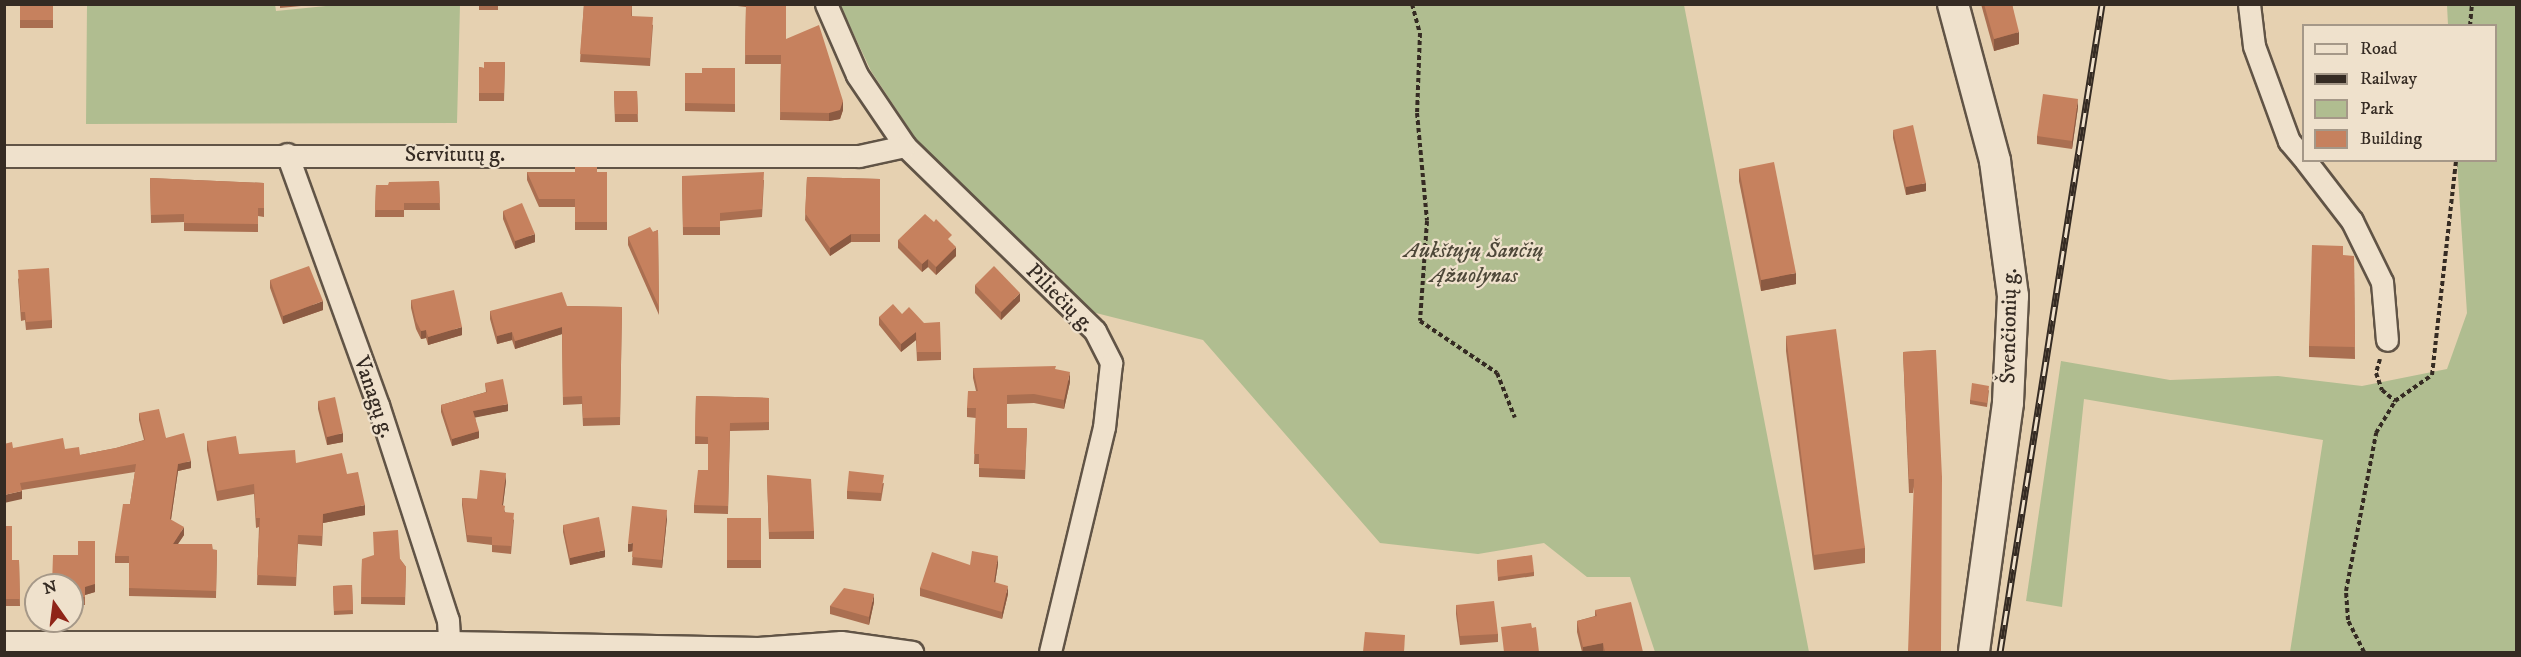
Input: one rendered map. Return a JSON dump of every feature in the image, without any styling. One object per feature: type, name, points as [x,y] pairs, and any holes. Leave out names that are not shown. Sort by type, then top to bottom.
[{"type":"street","name":"Piliečių g.","points":[[826,4],[857,75],[905,146],[1095,331],[1111,363],[1104,427],[1050,652]]},
{"type":"street","name":"Švenčionių g.","points":[[1953,4],[1995,161],[2013,296],[2008,403],[1974,652]]},
{"type":"street","points":[[2249,4],[2254,46],[2289,141],[2302,157]]},
{"type":"street","name":"Servitutų g.","points":[[4,156],[287,154],[859,156],[905,146]]},
{"type":"street","name":"Vanagų g.","points":[[287,154],[378,405],[448,620],[449,642]]},
{"type":"street","points":[[2306,162],[2352,221],[2382,282],[2387,340]]},
{"type":"street","points":[[4,642],[449,642],[758,648],[841,642],[912,652]]},
{"type":"path","points":[[1412,4],[1420,33],[1417,113],[1427,221],[1420,321],[1497,374],[1515,418]]},
{"type":"path","points":[[2469,24],[2472,4]]},
{"type":"path","points":[[2364,652],[2348,620],[2346,591],[2376,433],[2395,401],[2432,375],[2456,162]]},
{"type":"path","points":[[2387,340],[2376,373],[2382,390],[2395,401]]},
{"type":"green space","points":[[275,4],[276,11],[346,4],[460,5],[457,123],[86,124],[87,5]]},
{"type":"green space","name":"Aukštųjų Šančių Ąžuolynas","points":[[840,5],[1684,5],[1809,652],[1655,652],[1630,577],[1587,577],[1544,543],[1478,554],[1380,543],[1203,340],[1092,312],[918,142],[871,71]]},
{"type":"green space","points":[[2447,5],[2516,5],[2516,652],[2290,652],[2323,440],[2084,399],[2062,607],[2026,601],[2061,361],[2170,380],[2278,376],[2362,386],[2447,369],[2467,313],[2457,162],[2497,162],[2497,24],[2448,24]]},
{"type":"building","points":[[20,4],[53,4],[53,20],[20,20]]},
{"type":"building","points":[[479,4],[498,4],[498,6],[479,6]]},
{"type":"building","points":[[584,4],[632,4],[631,16],[653,17],[650,58],[580,54]]},
{"type":"building","points":[[746,4],[786,4],[786,39],[819,25],[843,101],[840,110],[829,113],[780,112],[781,55],[745,55]]},
{"type":"building","points":[[1984,4],[2012,4],[2019,32],[1994,39]]},
{"type":"building","points":[[484,62],[505,62],[504,93],[479,93],[479,67],[484,68]]},
{"type":"building","points":[[702,68],[735,68],[735,104],[685,103],[685,73],[702,73]]},
{"type":"building","points":[[614,91],[637,91],[638,114],[615,114]]},
{"type":"building","points":[[2043,94],[2078,99],[2072,141],[2037,136]]},
{"type":"building","points":[[1913,125],[1926,183],[1906,187],[1893,130]]},
{"type":"building","points":[[1774,162],[1796,273],[1761,280],[1739,169]]},
{"type":"building","points":[[575,167],[597,167],[597,172],[607,172],[607,222],[575,222],[575,199],[539,199],[527,172],[575,172]]},
{"type":"building","points":[[764,172],[762,209],[720,213],[720,227],[683,227],[682,176]]},
{"type":"building","points":[[807,177],[880,179],[880,234],[851,234],[830,248],[805,213]]},
{"type":"building","points":[[150,178],[264,183],[264,208],[258,208],[258,224],[184,223],[184,214],[151,215]]},
{"type":"building","points":[[439,181],[440,203],[404,203],[404,210],[375,210],[376,185],[388,185],[389,182]]},
{"type":"building","points":[[522,203],[535,234],[515,241],[503,211]]},
{"type":"building","points":[[925,214],[934,222],[936,219],[952,235],[948,239],[956,247],[936,267],[928,259],[922,264],[898,240]]},
{"type":"building","points":[[650,227],[653,232],[658,230],[659,307],[628,237]]},
{"type":"building","points":[[2312,245],[2343,246],[2343,255],[2354,256],[2355,347],[2309,346]]},
{"type":"building","points":[[309,266],[323,301],[283,316],[270,280]]},
{"type":"building","points":[[994,266],[1020,293],[1001,312],[975,285]]},
{"type":"building","points":[[49,268],[52,320],[26,322],[25,312],[21,312],[18,270]]},
{"type":"building","points":[[454,290],[462,327],[428,337],[426,330],[421,331],[416,321],[411,300]]},
{"type":"building","points":[[562,292],[567,306],[622,307],[620,417],[583,418],[582,396],[563,397],[562,327],[515,341],[512,332],[497,336],[490,311]]},
{"type":"building","points":[[893,304],[902,314],[909,307],[924,323],[940,322],[941,352],[917,352],[916,332],[901,344],[879,317]]},
{"type":"building","points":[[1836,329],[1865,548],[1814,555],[1786,336]]},
{"type":"building","points":[[1936,350],[1942,477],[1941,652],[1908,652],[1914,479],[1909,479],[1903,352]]},
{"type":"building","points":[[1056,366],[1055,369],[1070,372],[1064,400],[1034,394],[1007,395],[1007,428],[1027,428],[1025,470],[979,468],[979,454],[974,454],[976,408],[967,408],[968,391],[978,391],[973,368]]},
{"type":"building","points":[[503,379],[508,404],[473,411],[479,431],[452,439],[441,405],[487,392],[485,383]]},
{"type":"building","points":[[1972,383],[1989,386],[1987,403],[1970,400]]},
{"type":"building","points":[[696,396],[769,398],[769,422],[730,423],[728,506],[694,505],[698,470],[708,470],[708,437],[695,436]]},
{"type":"building","points":[[335,397],[343,433],[327,437],[318,401]]},
{"type":"building","points":[[159,409],[166,438],[184,433],[191,461],[178,464],[170,519],[184,527],[173,544],[212,544],[213,550],[217,550],[216,591],[129,588],[129,556],[115,556],[123,504],[130,504],[136,464],[20,483],[22,491],[4,495],[4,444],[12,442],[13,448],[63,438],[65,449],[79,447],[80,455],[116,448],[145,440],[139,413]]},
{"type":"building","points":[[236,436],[239,454],[295,450],[296,463],[342,453],[347,474],[358,472],[365,505],[323,514],[322,536],[298,535],[296,577],[257,575],[260,518],[256,518],[254,484],[217,491],[207,441]]},
{"type":"building","points":[[480,470],[506,473],[502,505],[505,506],[504,512],[514,513],[511,546],[492,545],[492,537],[467,535],[462,498],[477,499]]},
{"type":"building","points":[[849,471],[884,475],[881,493],[847,491]]},
{"type":"building","points":[[767,475],[811,479],[814,531],[769,532]]},
{"type":"building","points":[[632,506],[667,510],[662,560],[632,557],[633,543],[628,544]]},
{"type":"building","points":[[599,517],[605,550],[570,558],[563,525]]},
{"type":"building","points":[[727,518],[761,518],[761,560],[727,560]]},
{"type":"building","points":[[4,526],[12,526],[12,560],[19,560],[20,599],[4,599]]},
{"type":"building","points":[[398,530],[400,559],[406,567],[405,597],[361,597],[362,559],[374,555],[373,532]]},
{"type":"building","points":[[78,541],[95,541],[95,584],[85,587],[85,597],[84,573],[52,573],[53,555],[78,555]]},
{"type":"building","points":[[972,551],[998,556],[994,582],[1008,586],[1002,612],[920,588],[932,552],[970,565]]},
{"type":"building","points":[[1532,555],[1534,572],[1498,577],[1497,560]]},
{"type":"building","points":[[352,585],[353,610],[334,611],[333,586]]},
{"type":"building","points":[[844,588],[874,594],[869,617],[830,606]]},
{"type":"building","points":[[1494,601],[1498,634],[1460,636],[1456,605]]},
{"type":"building","points":[[1631,602],[1643,652],[1605,652],[1603,643],[1583,647],[1577,621],[1597,616],[1595,610]]},
{"type":"building","points":[[1531,623],[1532,628],[1536,627],[1539,652],[1504,652],[1501,627]]},
{"type":"building","points":[[1365,632],[1405,635],[1404,652],[1363,652]]},
{"type":"railway","points":[[2000,652],[2102,4]]}]
